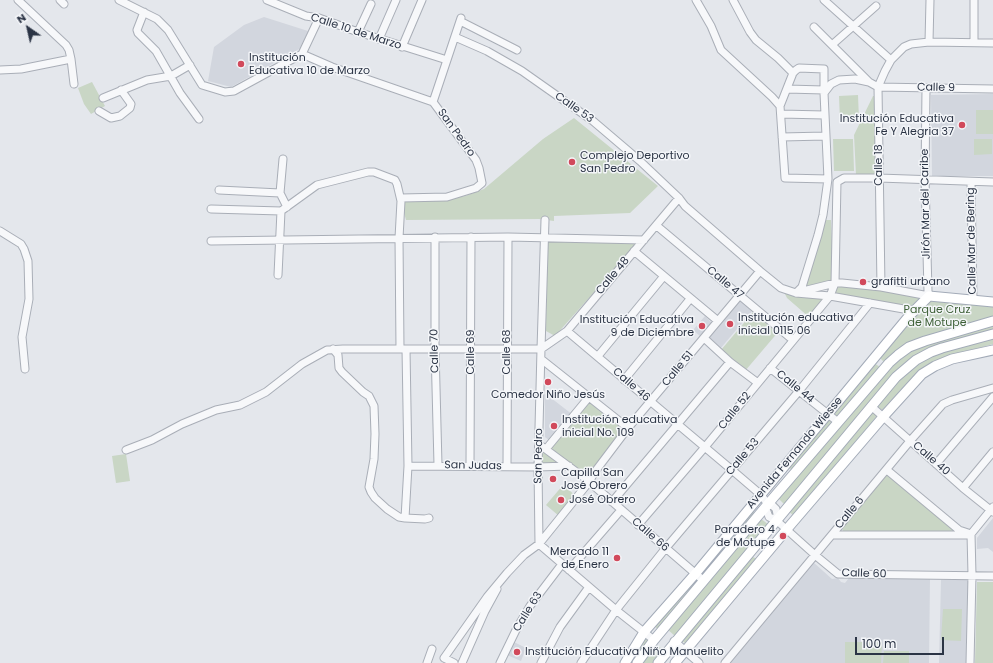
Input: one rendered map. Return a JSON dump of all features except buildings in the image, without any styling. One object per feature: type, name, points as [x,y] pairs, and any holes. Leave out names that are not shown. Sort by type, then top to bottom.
[{"type":"main road","points":[[929,296],[993,302]]},
{"type":"main road","name":"Avenida Fernando Wiesse","points":[[624,663],[644,632],[696,573],[827,413],[914,311],[929,296]]},
{"type":"main road","name":"Avenida Fernando Wiesse","points":[[637,663],[654,640],[768,504],[889,363],[909,347],[924,341],[993,321]]},
{"type":"main road","points":[[658,663],[674,641],[896,377],[916,360],[942,348],[993,334]]},
{"type":"main road","points":[[675,663],[787,529],[922,374],[952,359],[993,350]]},
{"type":"street","points":[[18,0],[66,45],[71,59],[74,84]]},
{"type":"street","points":[[119,0],[157,19],[168,30],[202,85],[225,92],[234,91],[302,54],[319,18]]},
{"type":"street","name":"Calle 10 de Marzo","points":[[268,0],[306,16],[319,18],[402,47],[447,60]]},
{"type":"street","points":[[379,39],[396,0]]},
{"type":"street","points":[[402,47],[422,0]]},
{"type":"street","points":[[696,0],[711,26],[721,50],[772,96],[780,106]]},
{"type":"street","points":[[734,0],[750,32],[756,40],[778,58],[793,74]]},
{"type":"street","points":[[824,0],[891,60]]},
{"type":"street","points":[[929,42],[930,0]]},
{"type":"street","points":[[974,0],[974,42]]},
{"type":"street","points":[[358,32],[371,4]]},
{"type":"street","points":[[833,44],[876,6]]},
{"type":"street","points":[[144,12],[137,30],[138,33],[156,52],[180,93],[199,119]]},
{"type":"street","points":[[433,102],[460,19],[517,50]]},
{"type":"street","points":[[814,27],[833,44],[869,82]]},
{"type":"street","name":"Calle 53","points":[[455,37],[487,51],[522,71],[593,121],[788,291]]},
{"type":"street","name":"Calle 18","points":[[881,288],[878,87],[885,71],[891,60],[908,45],[929,42],[993,43]]},
{"type":"street","name":"San Pedro","points":[[302,54],[433,102],[476,160],[482,183],[476,188],[447,197],[401,198]]},
{"type":"street","points":[[0,70],[21,69],[71,59]]},
{"type":"street","points":[[103,98],[147,80],[171,76],[190,66]]},
{"type":"street","points":[[796,293],[802,287],[818,235],[823,215],[828,179],[824,115],[824,69],[799,68],[793,74],[780,106],[785,178],[828,179]]},
{"type":"street","points":[[787,89],[824,92],[832,84],[839,80],[855,79],[869,82],[878,87]]},
{"type":"street","name":"Calle 9","points":[[878,87],[993,89]]},
{"type":"street","name":"Jirón Mar del Caribe","points":[[926,88],[925,178],[929,296]]},
{"type":"street","points":[[99,111],[111,118],[120,116],[130,108],[131,104],[121,90]]},
{"type":"street","points":[[781,114],[824,115]]},
{"type":"street","points":[[782,137],[825,136]]},
{"type":"street","points":[[278,275],[284,209],[280,193],[283,159]]},
{"type":"street","points":[[211,209],[284,209],[317,185],[368,172],[374,172],[395,180],[401,198],[399,238],[408,466],[405,518]]},
{"type":"street","name":"Calle 52","points":[[638,525],[705,447],[830,296],[835,283],[837,182],[844,178],[879,178]]},
{"type":"street","points":[[879,178],[925,178],[971,182],[993,182]]},
{"type":"street","name":"Calle Mar de Bering","points":[[971,182],[973,300]]},
{"type":"street","points":[[219,190],[280,193]]},
{"type":"street","name":"Calle 53","points":[[680,198],[685,206],[781,288],[796,293],[830,296],[914,311]]},
{"type":"street","name":"Calle 48","points":[[541,349],[567,331],[680,198]]},
{"type":"street","name":"San Pedro","points":[[539,544],[538,467],[543,447],[541,349],[544,238],[546,220]]},
{"type":"street","name":"Calle 47","points":[[657,226],[793,340]]},
{"type":"street","points":[[0,231],[21,244],[28,261],[29,300],[22,337],[25,370]]},
{"type":"street","points":[[211,241],[471,237],[644,240]]},
{"type":"street","name":"Calle 69","points":[[470,466],[471,237]]},
{"type":"street","name":"Calle 68","points":[[507,466],[508,237]]},
{"type":"street","name":"Calle 70","points":[[435,238],[435,348],[438,465]]},
{"type":"street","points":[[634,251],[718,321]]},
{"type":"street","name":"Calle 51","points":[[507,573],[524,555],[539,544],[589,482],[594,473],[628,428],[760,271]]},
{"type":"street","points":[[598,356],[664,276]]},
{"type":"street","name":"Calle 53","points":[[796,293],[835,283],[881,288],[929,296]]},
{"type":"street","points":[[624,380],[690,299]]},
{"type":"street","name":"Calle 53","points":[[581,663],[616,610],[799,391],[870,303]]},
{"type":"street","name":"Calle 46","points":[[567,331],[760,494],[768,504],[766,509],[767,513],[776,520]]},
{"type":"street","points":[[704,338],[730,362],[758,383]]},
{"type":"street","points":[[126,450],[152,440],[182,424],[216,410],[240,405],[266,392],[302,364],[327,350],[435,348],[541,349]]},
{"type":"street","points":[[333,349],[338,355],[339,368],[369,396],[374,406],[374,459],[369,487],[370,492],[387,509],[399,517],[429,518]]},
{"type":"street","points":[[541,359],[628,428]]},
{"type":"street","points":[[612,502],[730,362]]},
{"type":"street","name":"Calle 44","points":[[770,368],[838,422]]},
{"type":"street","name":"Calle 6","points":[[725,663],[910,441],[943,404],[993,388]]},
{"type":"street","points":[[543,447],[589,397]]},
{"type":"street","points":[[936,464],[993,397]]},
{"type":"street","name":"Calle 40","points":[[871,406],[964,488],[992,509]]},
{"type":"street","name":"Calle 66","points":[[543,447],[589,482],[704,581]]},
{"type":"street","points":[[964,488],[993,452]]},
{"type":"street","name":"San Judas","points":[[408,466],[569,466]]},
{"type":"street","points":[[887,470],[959,530],[971,535]]},
{"type":"street","points":[[970,663],[972,575],[971,535],[992,509]]},
{"type":"street","points":[[569,570],[621,510]]},
{"type":"street","name":"Calle 60","points":[[776,520],[833,571],[842,575],[993,576]]},
{"type":"street","points":[[832,536],[971,535]]},
{"type":"street","points":[[539,544],[616,610],[654,640]]},
{"type":"street","name":"Calle 63","points":[[500,663],[517,628],[530,606],[562,564]]},
{"type":"street","points":[[454,663],[444,658],[483,602],[507,573]]},
{"type":"street","points":[[462,663],[485,611],[507,573]]},
{"type":"street","points":[[541,663],[560,627],[589,587]]},
{"type":"street","points":[[674,641],[699,663]]},
{"type":"street","points":[[427,663],[432,649]]},
{"type":"shaded area","name":"Institución Educativa 10 de Marzo","points":[[264,17],[308,31],[301,48],[231,87],[208,81],[214,47],[244,25]]},
{"type":"shaded area","name":"Institución Educativa Fe Y Alegria 37","points":[[993,94],[993,176],[932,176],[931,95]]},
{"type":"shaded area","name":"Institución educativa inicial 0115 06","points":[[740,299],[753,310],[720,349],[707,338]]},
{"type":"shaded area","name":"Institución Educativa 9 de Diciembre","points":[[705,316],[712,323],[700,336],[693,330]]},
{"type":"shaded area","name":"Institución educativa inicial No. 109","points":[[546,394],[573,415],[550,441],[545,437]]},
{"type":"shaded area","points":[[993,518],[993,552],[988,548],[977,549],[977,538]]},
{"type":"shaded area","points":[[813,562],[832,579],[838,578],[841,582],[845,583],[849,578],[930,579],[929,663],[729,663]]},
{"type":"shaded area","points":[[941,580],[968,580],[966,663],[939,663]]},
{"type":"shaded area","name":"Institución Educativa Niño Manuelito","points":[[514,642],[526,648],[521,661],[507,655]]},
{"type":"green space","points":[[92,82],[105,106],[91,114],[84,104],[78,88]]},
{"type":"green space","points":[[858,95],[859,120],[840,121],[839,96]]},
{"type":"green space","points":[[873,96],[876,96],[877,176],[856,175],[854,135]]},
{"type":"green space","points":[[976,110],[993,110],[993,134],[976,134]]},
{"type":"green space","name":"Complejo Deportivo San Pedro","points":[[574,118],[658,186],[630,213],[554,216],[554,221],[539,219],[406,220],[401,201],[449,199],[465,196],[484,189],[543,139]]},
{"type":"green space","points":[[833,139],[853,139],[854,171],[834,171]]},
{"type":"green space","points":[[974,139],[992,139],[992,154],[974,155]]},
{"type":"green space","points":[[825,220],[831,220],[833,282],[803,289]]},
{"type":"green space","points":[[547,241],[639,242],[555,336],[546,331]]},
{"type":"green space","points":[[836,285],[927,296],[914,309],[833,294]]},
{"type":"green space","points":[[787,292],[828,296],[810,318],[787,298],[785,294]]},
{"type":"green space","name":"Parque Cruz de Motupe","points":[[931,299],[993,304],[993,318],[907,347],[884,362],[879,357],[904,324]]},
{"type":"green space","points":[[754,311],[779,331],[745,371],[721,350]]},
{"type":"green space","points":[[993,324],[993,330],[918,355],[784,504],[778,498],[891,363],[908,350]]},
{"type":"green space","points":[[993,337],[993,344],[955,355],[919,373],[909,381],[882,410],[877,406],[904,373],[917,364],[938,353]]},
{"type":"green space","points":[[874,363],[880,367],[837,418],[832,414]]},
{"type":"green space","points":[[588,401],[625,429],[590,471],[589,481],[547,449]]},
{"type":"green space","points":[[872,411],[877,416],[793,515],[788,511]]},
{"type":"green space","points":[[827,419],[833,423],[792,470],[787,466]]},
{"type":"green space","points":[[541,448],[566,465],[541,466]]},
{"type":"green space","points":[[126,454],[130,481],[116,483],[112,456]]},
{"type":"green space","points":[[887,474],[953,528],[950,535],[844,535],[842,528]]},
{"type":"green space","name":"José Obrero","points":[[563,485],[576,496],[559,516],[546,505]]},
{"type":"green space","points":[[751,510],[756,514],[704,576],[699,572]]},
{"type":"green space","points":[[760,518],[769,525],[675,636],[667,629]]},
{"type":"green space","points":[[751,556],[757,559],[686,644],[680,639]]},
{"type":"green space","points":[[695,576],[700,580],[659,630],[654,626]]},
{"type":"green space","points":[[977,582],[993,582],[993,663],[975,663]]},
{"type":"green space","points":[[943,609],[962,609],[961,641],[941,640]]},
{"type":"green space","points":[[645,638],[650,641],[633,663],[627,663]]},
{"type":"green space","points":[[845,642],[882,642],[881,663],[845,663]]},
{"type":"green space","points":[[655,643],[663,650],[653,663],[641,663]]},
{"type":"green space","points":[[884,651],[909,651],[909,663],[883,663]]},
{"type":"place","name":"Institución Educativa 10 de Marzo","points":[[241,64]]},
{"type":"place","name":"Institución Educativa Fe Y Alegria 37","points":[[962,125]]},
{"type":"place","name":"Complejo Deportivo San Pedro","points":[[572,162]]},
{"type":"place","name":"grafitti urbano","points":[[863,282]]},
{"type":"place","name":"Institución educativa inicial 0115 06","points":[[730,324]]},
{"type":"place","name":"Institución Educativa 9 de Diciembre","points":[[702,326]]},
{"type":"place","name":"Comedor Niño Jesús","points":[[548,382]]},
{"type":"place","name":"Institución educativa inicial No. 109","points":[[554,426]]},
{"type":"place","name":"Capilla San José Obrero","points":[[553,479]]},
{"type":"place","name":"José Obrero","points":[[561,500]]},
{"type":"place","name":"Paradero 4 de Motupe","points":[[783,536]]},
{"type":"place","name":"Mercado 11 de Enero","points":[[617,558]]},
{"type":"place","name":"Institución Educativa Niño Manuelito","points":[[517,652]]}]
